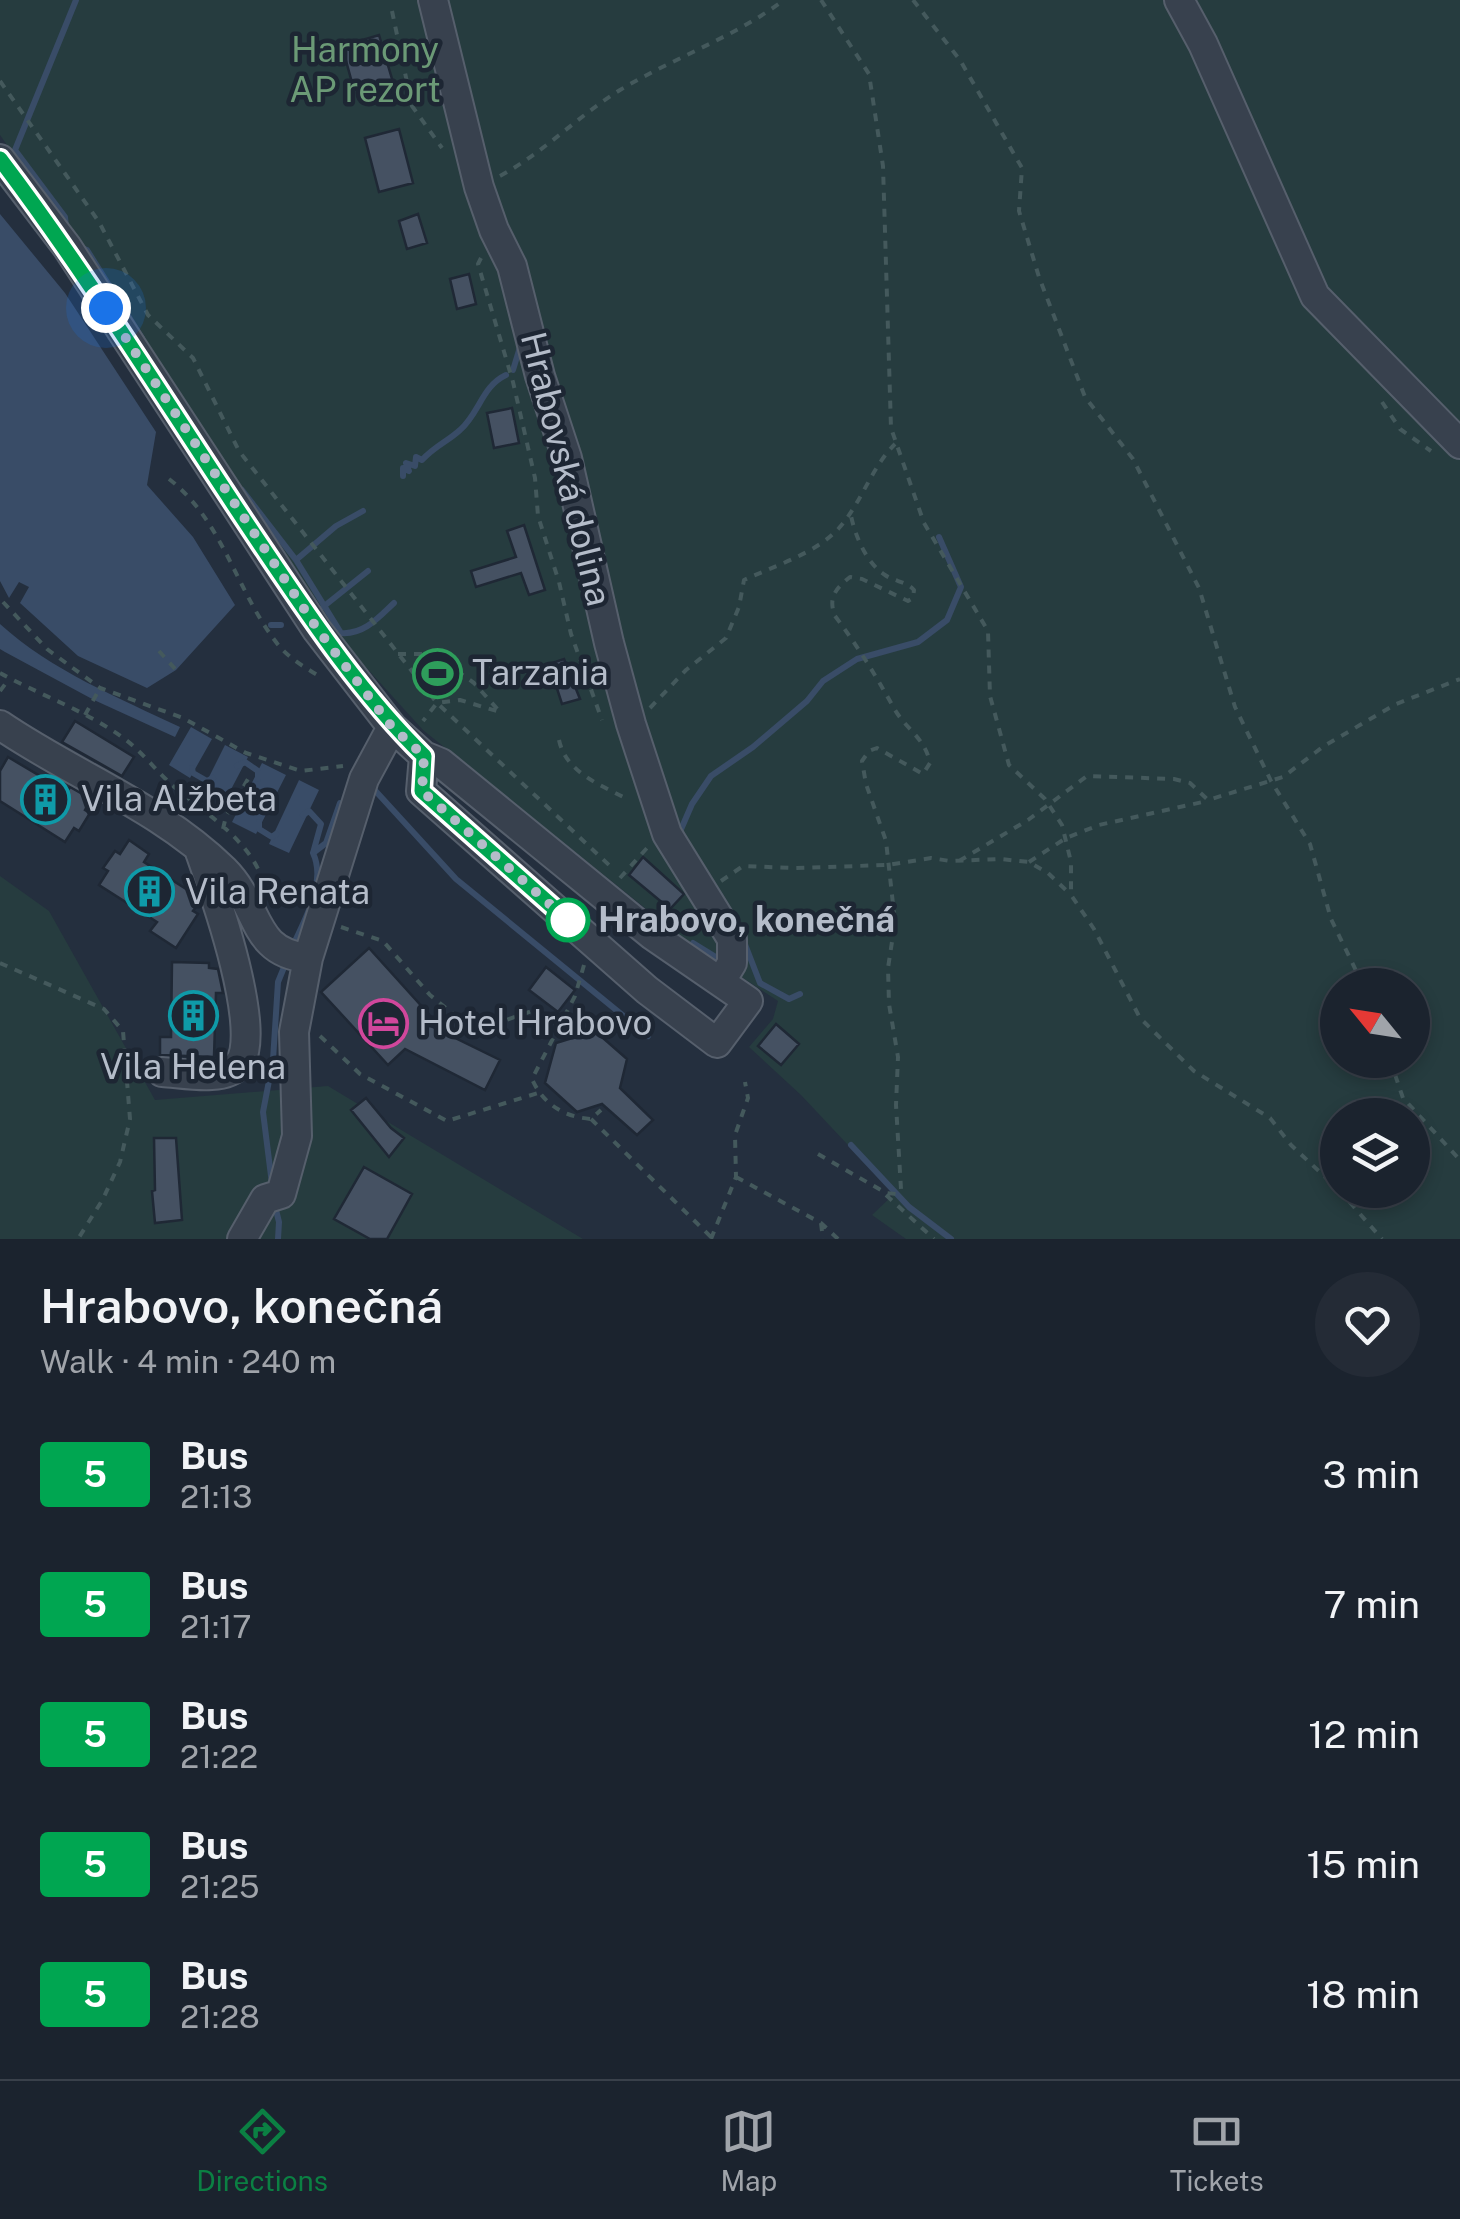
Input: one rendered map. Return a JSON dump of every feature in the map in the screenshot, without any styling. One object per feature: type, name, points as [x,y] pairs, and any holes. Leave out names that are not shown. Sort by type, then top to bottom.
[{"type":"street","name":"Hrabovská dolina","points":[[433,0],[480,187],[494,230],[512,266],[567,458],[631,724],[667,834],[732,939],[732,963],[721,981]]},
{"type":"street","points":[[1179,0],[1203,44],[1315,296],[1460,444]]},
{"type":"street","points":[[0,160],[67,247],[297,599],[392,727],[424,756],[441,763],[614,887],[652,935],[748,1001],[717,1043],[648,990],[422,791],[424,756]]},
{"type":"street","points":[[0,725],[162,820],[224,870],[254,912],[264,936],[293,955]]},
{"type":"street","points":[[242,1239],[273,1196],[296,1136],[294,1032],[299,1016],[293,955],[322,921],[364,782],[392,727]]},
{"type":"street","points":[[162,1072],[224,1074],[238,1066],[246,1051],[239,983],[200,851]]},
{"type":"path","points":[[480,187],[514,168],[610,96],[762,16],[784,0]]},
{"type":"path","points":[[821,0],[869,74],[883,166],[892,428],[924,523],[988,631],[990,696],[1010,765],[1049,805],[1062,825],[1071,862],[1071,896]]},
{"type":"path","points":[[913,0],[960,60],[1022,168],[1019,211],[1039,276],[1086,397],[1134,459],[1200,588],[1234,707],[1271,781],[1310,844],[1331,919],[1356,968]]},
{"type":"path","points":[[392,11],[412,106],[445,150]]},
{"type":"path","points":[[0,81],[100,222],[148,316],[193,358],[239,451],[437,703],[614,887],[654,842],[667,834]]},
{"type":"path","points":[[494,230],[478,264],[512,382],[535,478],[538,516],[571,634]]},
{"type":"path","points":[[631,724],[686,670],[726,638],[739,608],[744,580],[820,544],[839,528],[877,462],[896,442]]},
{"type":"path","points":[[169,479],[190,495],[221,541],[277,644],[296,662],[328,682],[362,687]]},
{"type":"path","points":[[850,511],[858,540],[877,568],[888,578],[910,584],[913,598],[908,601],[850,577],[838,586],[832,598],[834,616],[878,674],[896,712],[916,732],[930,762],[923,774],[876,748],[862,762],[886,841],[895,922],[888,968],[889,1004],[898,1057],[896,1105],[901,1189],[897,1194],[882,1192]]},
{"type":"path","points":[[3,602],[47,649],[100,688],[183,718],[246,753],[301,770],[364,782]]},
{"type":"path","points":[[159,651],[176,670]]},
{"type":"path","points":[[398,654],[433,654],[474,683],[500,712],[460,700],[437,703]]},
{"type":"path","points":[[0,673],[124,738],[224,830],[256,864],[262,879],[262,896],[254,912]]},
{"type":"path","points":[[0,691],[9,678]]},
{"type":"path","points":[[1029,862],[1066,838],[1110,822],[1208,800],[1283,777],[1324,746],[1396,704],[1460,680]]},
{"type":"path","points":[[85,715],[100,688]]},
{"type":"path","points":[[559,740],[563,758],[579,772],[634,802]]},
{"type":"path","points":[[258,762],[265,759]]},
{"type":"path","points":[[224,830],[226,816],[251,774]]},
{"type":"path","points":[[958,861],[1088,776],[1174,779],[1190,783],[1208,800]]},
{"type":"path","points":[[705,891],[744,866],[888,865],[931,858],[1029,862],[1048,873],[1071,896],[1094,929],[1140,1018],[1194,1071],[1270,1118],[1320,1173]]},
{"type":"path","points":[[322,921],[383,941],[430,994],[474,1032],[538,1009],[553,1034]]},
{"type":"path","points":[[0,963],[104,1010],[123,1032],[130,1119],[120,1162],[78,1239]]},
{"type":"path","points":[[582,969],[575,996],[532,1079],[538,1093],[569,1118],[591,1119],[712,1238],[736,1177],[735,1135],[748,1098],[745,1082]]},
{"type":"path","points":[[299,1016],[360,1074],[447,1122],[538,1093]]},
{"type":"path","points":[[1396,1078],[1403,1098],[1460,1160]]},
{"type":"path","points":[[591,1119],[600,1110]]},
{"type":"path","points":[[818,1154],[882,1192],[934,1239]]},
{"type":"path","points":[[736,1177],[821,1224],[838,1239]]},
{"type":"path","points":[[1354,1208],[1382,1239]]},
{"type":"path","points":[[821,1224],[823,1239]]},
{"type":"green space","name":"Harmony AP rezort","points":[[0,0],[1460,0],[1460,1239],[906,1239],[872,1215],[894,1194],[801,1095],[749,1047],[773,1019],[778,1001],[685,940],[423,730],[324,621],[92,265],[0,135]]},
{"type":"green space","points":[[0,876],[49,911],[155,1100],[328,1086],[583,1239],[0,1239]]},
{"type":"water","points":[[0,214],[65,293],[156,432],[147,485],[193,537],[235,605],[176,670],[147,688],[78,656],[20,603],[29,587],[19,582],[9,598],[0,581]]},
{"type":"water","points":[[0,624],[63,669],[180,727],[175,737],[94,700],[0,649]]},
{"type":"water","points":[[191,727],[212,739],[190,778],[169,765]]},
{"type":"water","points":[[225,745],[248,757],[226,799],[204,787]]},
{"type":"water","points":[[262,763],[286,775],[256,834],[232,822]]},
{"type":"water","points":[[299,780],[319,790],[289,853],[269,844]]},
{"type":"building","points":[[379,35],[392,79],[354,90],[342,46]]},
{"type":"building","points":[[399,129],[413,183],[379,192],[365,138]]},
{"type":"building","points":[[418,214],[427,243],[407,249],[399,221]]},
{"type":"building","points":[[469,274],[476,304],[457,309],[450,279]]},
{"type":"building","points":[[512,408],[519,443],[494,448],[487,413]]},
{"type":"building","points":[[524,525],[545,590],[529,595],[521,573],[476,587],[471,571],[516,557],[507,531]]},
{"type":"building","points":[[564,659],[580,699],[562,704],[549,664]]},
{"type":"building","points":[[75,721],[134,757],[122,776],[62,742]]},
{"type":"building","name":"Vila Alžbeta","points":[[8,757],[67,792],[70,787],[91,799],[85,810],[90,813],[79,831],[74,828],[65,842],[0,801],[0,771]]},
{"type":"building","name":"Vila Renata","points":[[129,840],[149,854],[144,862],[197,896],[199,903],[193,911],[198,914],[176,948],[150,931],[157,922],[99,885],[108,871],[103,868]]},
{"type":"building","points":[[643,857],[684,894],[670,909],[629,875]]},
{"type":"building","points":[[369,948],[435,1021],[431,1026],[500,1060],[485,1090],[405,1049],[388,1065],[321,992]]},
{"type":"building","name":"Vila Helena","points":[[172,962],[209,963],[209,968],[218,969],[223,993],[216,993],[214,1057],[160,1055],[160,1037],[171,1037]]},
{"type":"building","points":[[546,967],[575,990],[558,1012],[529,990]]},
{"type":"building","points":[[776,1024],[799,1044],[781,1065],[758,1046]]},
{"type":"building","points":[[595,1031],[627,1059],[620,1088],[653,1120],[637,1135],[602,1104],[577,1112],[545,1083],[556,1043]]},
{"type":"building","points":[[366,1098],[404,1138],[389,1157],[351,1110]]},
{"type":"building","points":[[154,1138],[176,1138],[182,1220],[155,1223]]},
{"type":"building","points":[[364,1167],[412,1194],[387,1239],[370,1239],[334,1219]]},
{"type":"waterway","points":[[66,226],[65,217],[15,150],[76,0]]},
{"type":"waterway","points":[[82,248],[87,250],[142,338]]},
{"type":"waterway","points":[[513,370],[520,347]]},
{"type":"waterway","points":[[403,476],[403,468],[409,471],[406,463],[415,466],[416,457],[422,460],[460,430],[491,386],[506,375]]},
{"type":"waterway","points":[[242,490],[296,560],[341,633],[364,628],[394,603]]},
{"type":"waterway","points":[[296,560],[336,526],[363,511]]},
{"type":"waterway","points":[[679,834],[692,804],[711,776],[753,747],[807,701],[823,681],[857,659],[918,642],[947,620],[961,587],[939,537]]},
{"type":"waterway","points":[[323,607],[368,571]]},
{"type":"waterway","points":[[271,625],[281,625]]},
{"type":"waterway","points":[[237,766],[245,762],[258,771],[258,779]]},
{"type":"waterway","points":[[192,768],[193,773],[207,781],[213,778]]},
{"type":"waterway","points":[[371,786],[456,879],[648,1036]]},
{"type":"waterway","points":[[303,815],[309,811],[321,824],[313,853],[326,843],[340,803]]},
{"type":"waterway","points":[[259,822],[259,829],[272,837],[276,834]]},
{"type":"waterway","points":[[292,948],[316,889],[313,853]]},
{"type":"waterway","points":[[741,934],[760,983],[789,999],[800,994]]},
{"type":"waterway","points":[[693,943],[719,959]]},
{"type":"waterway","points":[[272,1184],[263,1112],[273,1060],[278,982],[287,960]]},
{"type":"waterway","points":[[851,1145],[909,1207],[951,1239]]},
{"type":"waterway","points":[[275,1206],[278,1239]]},
{"type":"bus line","name":"5","points":[[0,159],[67,247],[318,630],[392,727],[424,756],[422,791],[571,923]]},
{"type":"place","name":"Tarzania","points":[[437,673]]},
{"type":"place","name":"Vila Alžbeta","points":[[46,799]]},
{"type":"place","name":"Vila Renata","points":[[150,892]]},
{"type":"place","name":"Hrabovo, konečná","points":[[568,920]]},
{"type":"place","name":"Vila Helena","points":[[193,1015]]},
{"type":"place","name":"Hotel Hrabovo","points":[[383,1023]]},
{"type":"route","points":[[106,308],[318,630],[392,727],[424,756],[422,791],[571,923],[568,920]]}]
